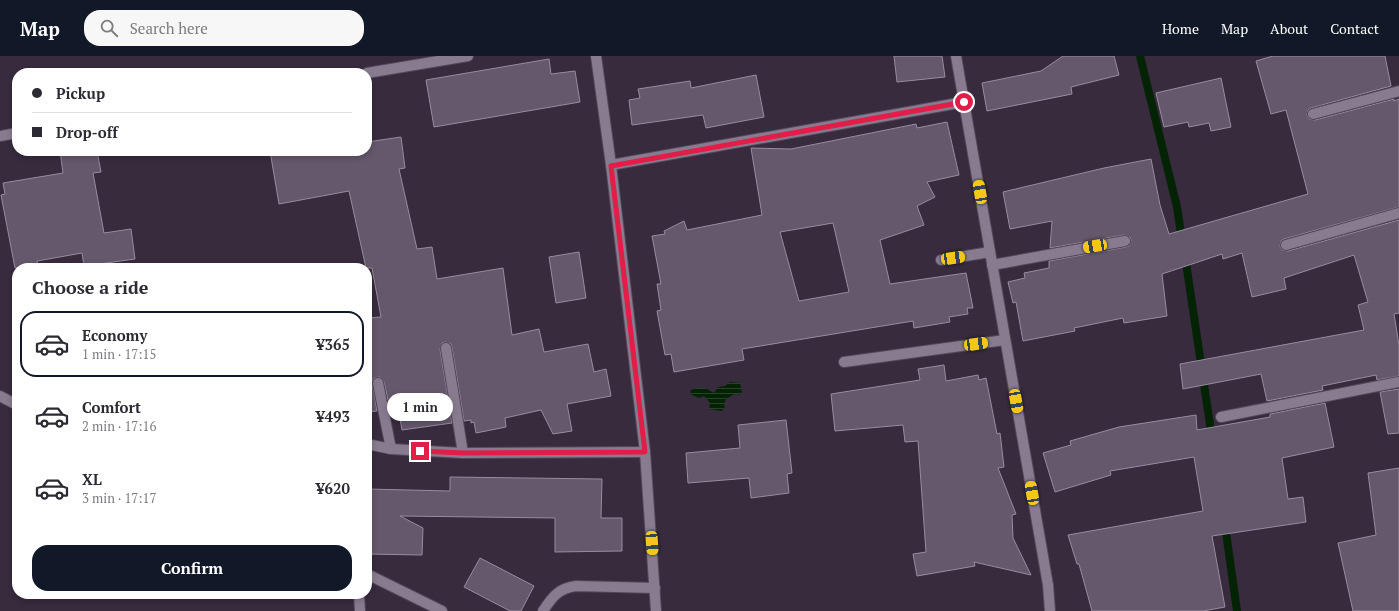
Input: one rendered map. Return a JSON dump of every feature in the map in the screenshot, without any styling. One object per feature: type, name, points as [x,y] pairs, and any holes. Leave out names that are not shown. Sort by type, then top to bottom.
[{"type":"street","points":[[372,72],[417,60],[468,56]]},
{"type":"street","points":[[596,56],[611,166],[645,452],[656,611]]},
{"type":"street","points":[[956,56],[1048,585],[1050,611]]},
{"type":"street","points":[[1313,114],[1399,91]]},
{"type":"street","points":[[611,166],[964,102]]},
{"type":"street","points":[[0,136],[12,134]]},
{"type":"street","points":[[1286,245],[1399,213]]},
{"type":"street","points":[[992,265],[1124,241]]},
{"type":"street","points":[[941,260],[990,252]]},
{"type":"street","points":[[844,362],[1005,340]]},
{"type":"street","points":[[446,348],[463,453]]},
{"type":"street","points":[[1221,416],[1399,382]]},
{"type":"street","points":[[378,383],[391,449]]},
{"type":"street","points":[[0,396],[12,402]]},
{"type":"street","points":[[372,445],[391,449],[463,453],[645,452]]},
{"type":"street","points":[[372,576],[442,611]]},
{"type":"street","points":[[543,611],[551,598],[564,587],[655,588]]},
{"type":"street","points":[[359,599],[360,611]]},
{"type":"shaded area","points":[[730,382],[740,383],[742,392],[739,395],[736,393],[726,399],[724,405],[725,407],[722,411],[709,409],[710,403],[704,396],[699,398],[690,394],[691,390],[701,388],[714,393],[718,387],[725,386]]},
{"type":"building","points":[[894,56],[942,56],[945,77],[897,82]]},
{"type":"building","points":[[1063,56],[1114,56],[1119,75],[1071,87],[1072,94],[987,111],[982,83],[1041,71]]},
{"type":"building","points":[[1273,56],[1385,56],[1391,86],[1311,108],[1308,110],[1307,115],[1309,119],[1315,120],[1394,99],[1394,101],[1399,99],[1399,207],[1284,239],[1281,241],[1280,246],[1282,250],[1288,251],[1399,220],[1399,313],[1394,314],[1399,345],[1399,376],[1377,380],[1376,375],[1322,386],[1323,390],[1267,401],[1261,374],[1183,389],[1180,364],[1364,330],[1358,305],[1368,302],[1354,255],[1284,278],[1286,289],[1252,297],[1242,253],[1223,259],[1222,254],[1162,274],[1167,316],[1124,323],[1123,318],[1074,328],[1075,331],[1023,341],[1016,302],[1013,303],[1008,282],[1025,278],[1024,273],[1049,268],[1049,261],[1126,247],[1129,246],[1131,240],[1130,237],[1124,235],[1050,248],[1052,221],[1010,229],[1003,192],[1104,168],[1151,159],[1160,205],[1169,234],[1308,194],[1286,110],[1271,114],[1256,61]]},
{"type":"building","points":[[549,59],[551,74],[575,71],[580,102],[434,127],[426,80]]},
{"type":"building","points":[[756,75],[764,117],[706,128],[703,115],[632,125],[629,100],[640,98],[638,89],[690,81],[691,88]]},
{"type":"building","points":[[1221,78],[1231,127],[1211,131],[1209,123],[1189,127],[1188,122],[1164,127],[1156,93]]},
{"type":"building","points":[[947,122],[959,175],[927,182],[935,197],[917,206],[924,225],[880,240],[890,284],[966,273],[973,308],[967,308],[968,314],[949,317],[950,322],[914,328],[913,321],[742,349],[744,360],[674,372],[671,354],[665,355],[657,311],[661,310],[657,284],[661,284],[652,236],[665,234],[664,231],[684,221],[687,230],[762,215],[751,148],[791,149],[916,124],[917,128]],"holes":[[[833,223],[849,292],[799,301],[780,232]]]},
{"type":"building","points":[[401,137],[405,168],[399,169],[417,249],[432,247],[437,279],[503,268],[512,335],[539,329],[544,352],[588,344],[594,372],[606,369],[611,396],[567,404],[572,431],[553,434],[541,410],[505,418],[506,427],[476,433],[474,422],[471,423],[471,420],[464,421],[452,347],[451,344],[445,342],[442,343],[440,349],[452,423],[402,430],[398,407],[390,409],[384,382],[380,377],[374,378],[372,381],[372,318],[381,317],[372,263],[365,263],[349,191],[279,204],[271,156],[372,156],[372,141]]},
{"type":"building","points":[[61,156],[98,156],[101,172],[93,173],[104,233],[131,229],[135,259],[106,263],[84,263],[82,253],[37,261],[37,263],[14,263],[1,195],[5,194],[3,183],[63,173]]},
{"type":"building","points":[[579,252],[586,298],[556,303],[549,257]]},
{"type":"building","points":[[944,365],[946,381],[978,375],[979,380],[986,378],[997,434],[1000,433],[1004,467],[998,468],[1016,514],[1012,515],[1013,538],[1031,575],[974,562],[975,566],[917,576],[913,554],[926,552],[918,441],[905,442],[903,425],[835,431],[831,394],[920,380],[918,369]]},
{"type":"building","points":[[372,381],[377,411],[372,412]]},
{"type":"building","points":[[1399,389],[1399,433],[1388,434],[1380,392]]},
{"type":"building","points":[[1325,403],[1334,447],[1282,458],[1288,499],[1303,497],[1306,522],[1212,536],[1225,607],[1203,611],[1092,611],[1079,564],[1077,564],[1068,535],[1203,511],[1194,457],[1110,471],[1111,475],[1055,492],[1043,453],[1071,445],[1070,441],[1119,427],[1196,415],[1197,430],[1270,417],[1270,414]]},
{"type":"building","points":[[786,420],[792,473],[787,474],[789,493],[751,498],[749,478],[688,483],[686,453],[740,448],[738,425]]},
{"type":"building","points":[[1399,468],[1399,611],[1353,611],[1338,543],[1376,535],[1368,473]]},
{"type":"building","points":[[450,477],[602,479],[601,518],[622,518],[622,551],[555,552],[555,518],[400,516],[423,528],[422,555],[372,554],[372,489],[450,491]]},
{"type":"building","points":[[480,558],[534,586],[521,611],[510,611],[464,587]]},
{"type":"waterway","points":[[1140,56],[1177,207],[1182,240]]},
{"type":"waterway","points":[[1185,256],[1212,438]]},
{"type":"waterway","points":[[1225,525],[1237,611]]},
{"type":"route","points":[[420,451],[463,453],[645,452],[611,166],[964,102]]}]
